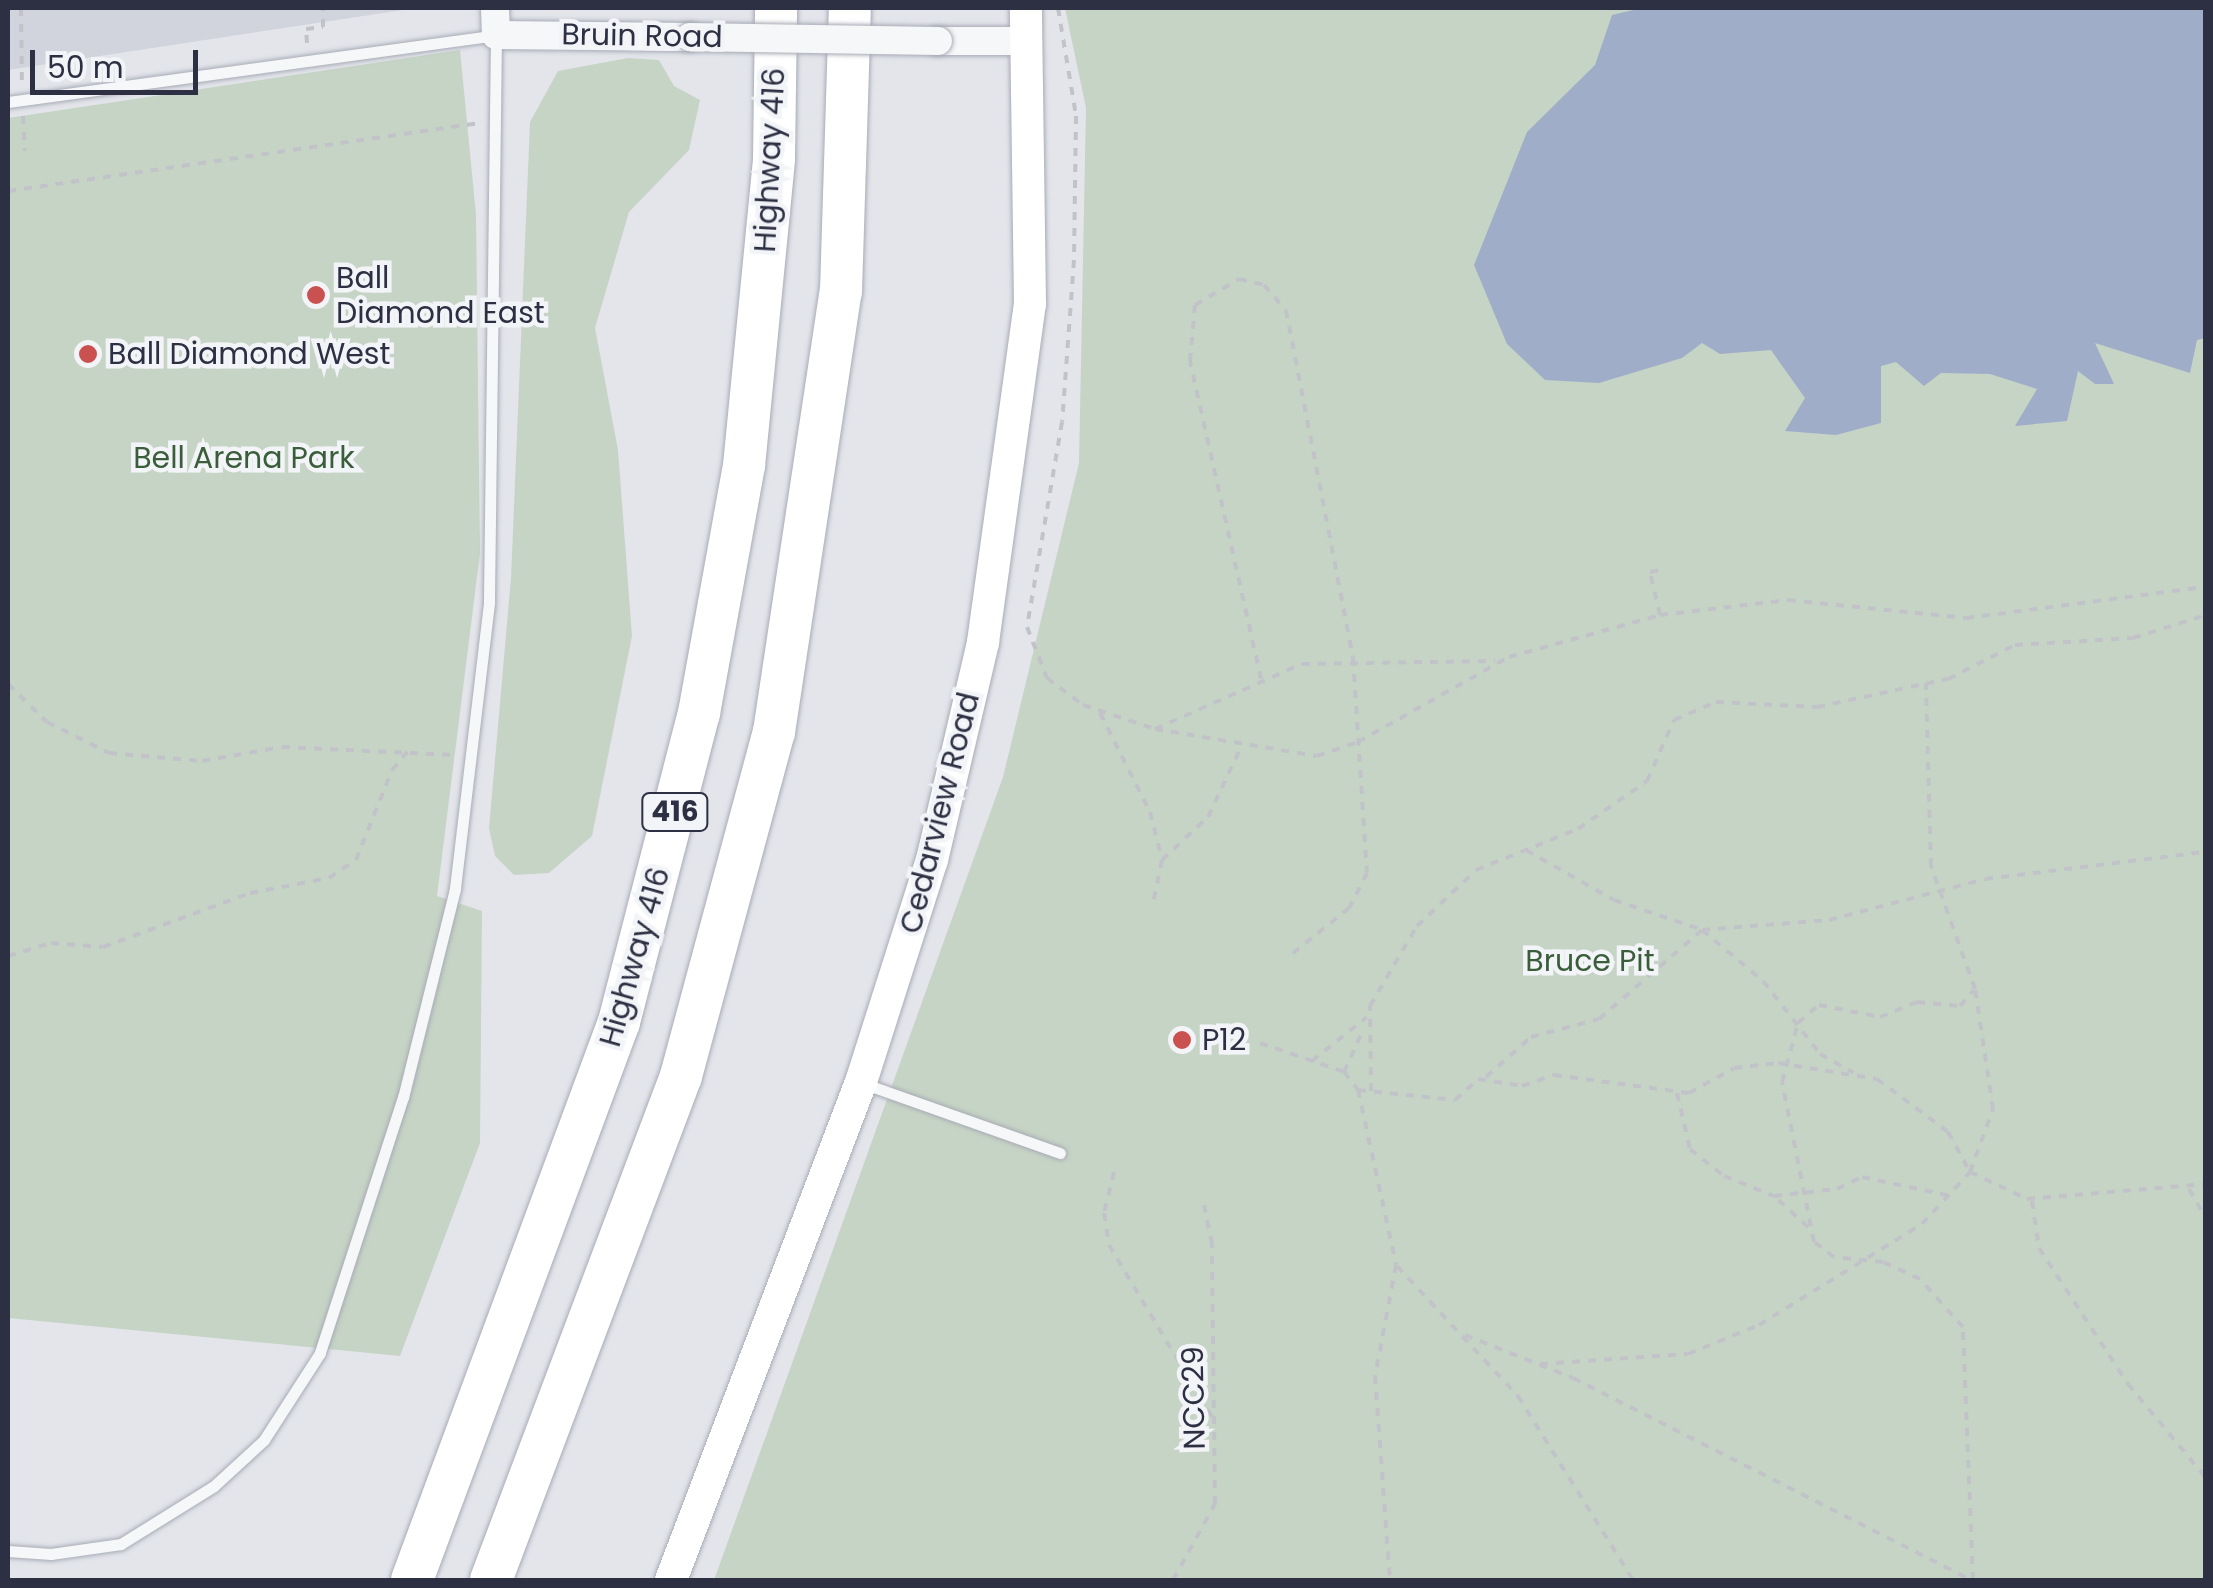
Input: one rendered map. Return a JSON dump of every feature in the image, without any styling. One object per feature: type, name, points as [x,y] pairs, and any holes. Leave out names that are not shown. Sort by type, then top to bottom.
[{"type":"highway","name":"Highway 416","points":[[412,1580],[619,1022],[700,714],[744,466],[774,158],[776,8]]},
{"type":"highway","name":"416","points":[[491,1580],[681,1076],[774,732],[841,291],[850,8]]},
{"type":"main road","name":"Cedarview Road","points":[[671,1580],[861,1082],[932,860],[1001,541],[1030,304],[1026,8]]},
{"type":"street","name":"Bruin Road","points":[[496,21],[690,37],[1027,40]]},
{"type":"lane","points":[[8,102],[309,58],[496,21],[489,603],[474,757],[455,889],[404,1097],[320,1353],[264,1440],[214,1486],[121,1544],[52,1554],[8,1551]]},
{"type":"lane","points":[[861,1082],[1060,1153]]},
{"type":"path","points":[[21,8],[24,151]]},
{"type":"path","points":[[309,58],[306,29],[322,27],[322,8]]},
{"type":"path","points":[[1058,8],[1076,116],[1073,278],[1062,422],[1028,627],[1048,678],[1100,713],[1155,729],[1317,756],[1358,742],[1499,661],[1660,615],[1788,600],[1966,618],[2206,587]]},
{"type":"path","points":[[8,191],[495,121]]},
{"type":"path","points":[[1261,679],[1190,361],[1195,306],[1239,279],[1264,285],[1286,310],[1354,658],[1367,873],[1349,908],[1292,954]]},
{"type":"path","points":[[1660,615],[1650,572],[1665,570]]},
{"type":"path","points":[[1371,1091],[1367,1016],[1396,956],[1444,897],[1476,870],[1578,829],[1646,782],[1662,740],[1686,714],[1716,702],[1817,708],[1972,670],[2015,645],[2133,638],[2206,615]]},
{"type":"path","points":[[1155,729],[1302,664],[1354,658],[1499,661]]},
{"type":"path","points":[[1540,1364],[1688,1354],[1760,1324],[1872,1260],[1952,1196],[1970,1172],[1994,1125],[1975,989],[1931,866],[1926,683]]},
{"type":"path","points":[[8,684],[47,722],[109,753],[202,760],[282,748],[410,750],[474,757]]},
{"type":"path","points":[[1100,713],[1150,812],[1162,860],[1153,903]]},
{"type":"path","points":[[1162,860],[1208,817],[1242,746]]},
{"type":"path","points":[[8,956],[51,943],[104,947],[250,894],[329,878],[356,860],[392,770],[410,750]]},
{"type":"path","points":[[1526,850],[1614,900],[1702,930],[1829,920],[2062,866],[2206,852]]},
{"type":"path","points":[[1702,930],[1798,1023],[1820,1054],[1857,1074]]},
{"type":"path","points":[[1358,1090],[1456,1100],[1531,1037],[1599,1019],[1702,930]]},
{"type":"path","points":[[1808,1227],[1806,1191],[1784,1099],[1786,1065],[1798,1023],[1818,1005],[1880,1017],[1917,1002],[1960,1006],[1975,989]]},
{"type":"path","points":[[1312,1061],[1367,1016]]},
{"type":"path","points":[[1344,1072],[1366,1023]]},
{"type":"path","points":[[1260,1044],[1344,1072],[1358,1090],[1396,1265],[1375,1376],[1390,1580]]},
{"type":"path","points":[[1486,1076],[1522,1086],[1554,1075],[1677,1092],[1702,1090],[1734,1068],[1786,1065],[1857,1074],[1877,1079],[1934,1119],[1970,1172],[2033,1200],[2118,1187],[2190,1189],[2205,1184]]},
{"type":"path","points":[[1465,1335],[1540,1364],[1972,1580],[1962,1327],[1920,1279],[1872,1260],[1834,1256],[1774,1196],[1724,1176],[1690,1149],[1677,1092]]},
{"type":"path","points":[[1114,1172],[1104,1213],[1108,1245],[1218,1426]]},
{"type":"path","points":[[1774,1196],[1862,1177],[1952,1196]]},
{"type":"path","points":[[2190,1189],[2206,1218]]},
{"type":"path","points":[[2033,1200],[2038,1248],[2128,1384],[2206,1478]]},
{"type":"path","name":"NCC29","points":[[1173,1580],[1215,1504],[1218,1426],[1204,1204]]},
{"type":"path","points":[[1396,1265],[1465,1335],[1574,1478],[1633,1580]]},
{"type":"shaded area","points":[[8,8],[416,8],[8,70]]},
{"type":"green space","name":"Bruce Pit","points":[[1065,8],[2205,8],[2205,1580],[714,1580],[1003,777],[1079,463],[1086,108]]},
{"type":"green space","name":"Bell Arena Park","points":[[460,50],[476,215],[480,553],[437,896],[482,911],[480,1143],[400,1356],[8,1318],[8,118]]},
{"type":"green space","points":[[628,58],[659,60],[674,86],[700,100],[689,150],[629,212],[595,328],[618,450],[632,636],[592,836],[549,873],[514,875],[495,856],[489,828],[511,578],[530,122],[558,71]]},
{"type":"water","points":[[1642,8],[2205,8],[2206,338],[2197,340],[2190,373],[2095,343],[2114,384],[2095,384],[2078,371],[2067,421],[2015,426],[2037,389],[1990,374],[1941,373],[1924,386],[1896,362],[1881,366],[1881,423],[1836,435],[1785,431],[1805,398],[1771,350],[1720,354],[1702,343],[1682,358],[1599,383],[1545,380],[1507,344],[1474,265],[1527,132],[1595,65],[1612,15]]},
{"type":"place","name":"Ball Diamond East","points":[[316,295]]},
{"type":"place","name":"Ball Diamond West","points":[[88,354]]},
{"type":"place","name":"P12","points":[[1182,1040]]}]
